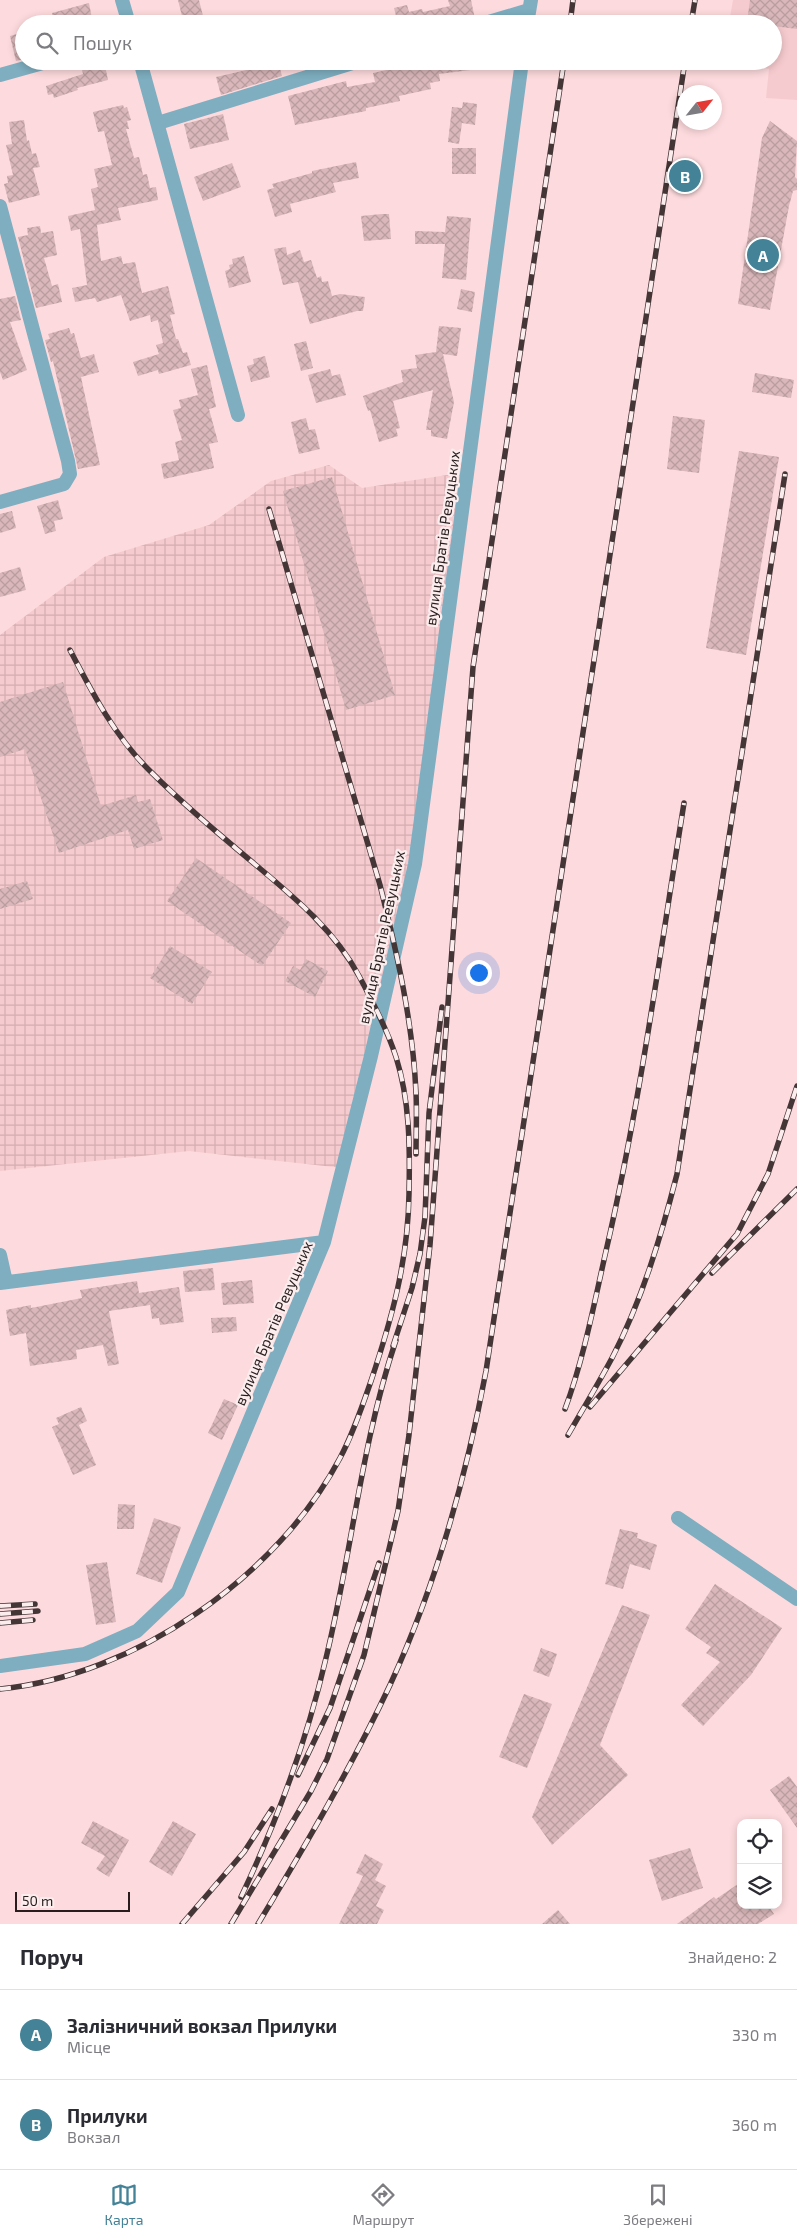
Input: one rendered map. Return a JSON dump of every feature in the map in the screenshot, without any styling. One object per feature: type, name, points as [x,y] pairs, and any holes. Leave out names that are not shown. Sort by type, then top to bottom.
[{"type":"street","points":[[122,0],[126,15]]},
{"type":"street","points":[[505,15],[530,5]]},
{"type":"street","points":[[0,75],[18,70]]},
{"type":"street","points":[[143,70],[238,415]]},
{"type":"street","points":[[158,123],[330,70]]},
{"type":"street","name":"вулиця Братів Ревуцьких","points":[[0,1666],[85,1654],[136,1631],[178,1592],[324,1242],[371,1056],[415,864],[521,70]]},
{"type":"street","points":[[0,206],[70,474],[64,484],[0,502]]},
{"type":"street","points":[[0,1255],[3,1282],[324,1242]]},
{"type":"street","points":[[678,1518],[797,1599]]},
{"type":"shaded area","points":[[733,0],[797,0],[797,100],[766,98],[769,70],[782,70],[782,15],[730,15]]},
{"type":"shaded area","points":[[329,465],[362,488],[467,472],[415,864],[343,1168],[189,1151],[0,1171],[0,635],[104,557],[209,525],[271,481]]},
{"type":"building","points":[[178,0],[199,0],[203,15],[182,15]]},
{"type":"building","points":[[448,0],[471,0],[474,15],[396,15],[394,8],[407,5],[409,12],[422,9],[423,12],[450,6]]},
{"type":"building","points":[[750,0],[797,0],[797,29],[782,27],[782,15],[748,15]]},
{"type":"building","points":[[89,3],[91,15],[52,15],[52,13]]},
{"type":"building","points":[[15,35],[15,57],[10,36]]},
{"type":"building","points":[[82,70],[106,70],[108,80],[77,88],[78,90],[54,98],[53,94],[48,95],[46,86],[83,74]]},
{"type":"building","points":[[247,70],[280,70],[282,76],[221,95],[216,77]]},
{"type":"building","points":[[387,70],[470,70],[439,74],[440,81],[430,83],[431,89],[399,96],[400,101],[366,108],[366,111],[295,125],[288,96],[346,81],[347,87],[375,82],[373,73]]},
{"type":"building","points":[[463,102],[477,104],[475,125],[462,123],[459,144],[448,142],[452,107],[462,108]]},
{"type":"building","points":[[123,105],[124,108],[127,107],[131,120],[127,121],[129,129],[126,129],[134,158],[139,157],[143,175],[147,174],[150,188],[156,187],[158,200],[118,208],[121,220],[97,225],[101,261],[121,256],[123,264],[135,262],[142,293],[168,286],[175,314],[170,315],[176,339],[178,339],[183,353],[187,352],[191,365],[159,374],[158,370],[138,376],[133,362],[159,354],[156,345],[163,343],[158,320],[151,322],[150,315],[130,321],[121,295],[97,302],[95,298],[75,302],[72,288],[87,285],[80,229],[71,231],[68,216],[95,210],[91,189],[98,187],[94,169],[112,165],[104,131],[98,132],[93,112]]},
{"type":"building","points":[[223,114],[229,140],[190,149],[184,124]]},
{"type":"building","points":[[24,120],[27,141],[29,140],[32,154],[36,153],[40,167],[33,168],[40,195],[9,203],[4,184],[8,183],[7,176],[13,175],[6,145],[12,144],[9,122]]},
{"type":"building","points":[[770,121],[797,141],[795,177],[797,179],[797,190],[793,191],[789,206],[770,310],[738,304],[762,138]]},
{"type":"building","points":[[452,148],[476,148],[476,174],[452,174]]},
{"type":"building","points":[[356,162],[359,178],[333,183],[336,192],[290,204],[292,212],[275,217],[267,190],[274,188],[272,184],[312,173],[312,171]]},
{"type":"building","points":[[232,163],[241,187],[203,201],[194,177]]},
{"type":"building","points":[[389,214],[391,239],[364,241],[361,216]]},
{"type":"building","points":[[447,216],[471,218],[466,280],[442,278],[445,244],[415,244],[415,231],[445,232]]},
{"type":"building","points":[[40,226],[41,233],[53,231],[57,255],[44,258],[52,286],[58,284],[62,302],[36,308],[18,237],[28,235],[27,228]]},
{"type":"building","points":[[286,247],[287,255],[300,250],[304,262],[311,260],[317,278],[321,276],[322,282],[328,281],[332,296],[340,294],[365,297],[363,311],[310,324],[298,282],[283,285],[274,249]]},
{"type":"building","points":[[244,256],[251,282],[229,288],[225,271],[230,269],[229,265],[233,264],[232,259]]},
{"type":"building","points":[[461,289],[475,292],[472,312],[457,309]]},
{"type":"building","points":[[15,296],[21,320],[10,322],[27,370],[3,380],[0,372],[0,299]]},
{"type":"building","points":[[439,326],[461,328],[457,356],[443,354],[454,402],[447,439],[431,436],[431,430],[426,430],[433,390],[393,401],[400,428],[396,429],[398,436],[379,442],[370,410],[368,411],[363,396],[403,382],[401,370],[417,368],[415,355],[436,352]]},
{"type":"building","points":[[69,328],[71,334],[74,333],[81,358],[94,354],[99,372],[81,377],[100,465],[78,469],[53,361],[51,362],[45,340],[50,339],[48,334]]},
{"type":"building","points":[[306,341],[313,368],[301,371],[294,344]]},
{"type":"building","points":[[265,356],[270,377],[251,382],[247,366],[254,364],[253,359]]},
{"type":"building","points":[[207,365],[216,407],[209,409],[218,442],[209,444],[214,468],[164,479],[161,464],[179,460],[175,442],[182,440],[173,410],[181,408],[179,400],[198,395],[191,369]]},
{"type":"building","points":[[330,369],[332,376],[340,374],[346,395],[316,403],[308,375]]},
{"type":"building","points":[[755,373],[794,380],[791,398],[752,392]]},
{"type":"building","points":[[673,416],[705,420],[699,473],[667,469]]},
{"type":"building","points":[[306,418],[309,430],[315,429],[320,449],[299,454],[291,422]]},
{"type":"building","points":[[739,451],[779,457],[746,655],[706,648]]},
{"type":"building","points":[[332,477],[395,695],[346,710],[283,491]]},
{"type":"building","points":[[58,500],[63,519],[54,521],[56,531],[45,534],[37,506]]},
{"type":"building","points":[[12,511],[16,528],[0,533],[0,514]]},
{"type":"building","points":[[20,567],[26,590],[0,597],[0,573]]},
{"type":"building","points":[[63,682],[101,806],[136,795],[138,802],[150,799],[163,840],[134,849],[128,830],[59,853],[25,749],[0,757],[0,702]]},
{"type":"building","points":[[196,858],[291,923],[262,966],[167,901]]},
{"type":"building","points":[[27,881],[33,899],[0,909],[0,889]]},
{"type":"building","points":[[170,946],[212,972],[192,1004],[150,978]]},
{"type":"building","points":[[306,959],[328,971],[315,997],[285,981],[293,966],[300,970]]},
{"type":"building","points":[[213,1268],[215,1290],[185,1292],[183,1271]]},
{"type":"building","points":[[252,1280],[254,1303],[223,1305],[221,1283]]},
{"type":"building","points":[[137,1281],[139,1293],[179,1287],[184,1322],[160,1325],[159,1318],[152,1319],[150,1305],[109,1311],[119,1364],[108,1366],[103,1345],[76,1350],[77,1359],[30,1366],[26,1333],[10,1336],[6,1310],[31,1305],[31,1308],[82,1298],[80,1290]]},
{"type":"building","points":[[236,1317],[237,1331],[212,1333],[211,1318]]},
{"type":"building","points":[[224,1399],[238,1405],[222,1440],[208,1433]]},
{"type":"building","points":[[81,1407],[87,1421],[79,1425],[96,1465],[73,1475],[52,1427],[59,1424],[56,1418]]},
{"type":"building","points":[[118,1504],[135,1505],[134,1529],[117,1529]]},
{"type":"building","points":[[154,1518],[181,1527],[162,1583],[136,1574]]},
{"type":"building","points":[[620,1529],[638,1533],[637,1538],[657,1545],[650,1570],[630,1564],[623,1589],[605,1584]]},
{"type":"building","points":[[107,1562],[116,1622],[96,1625],[86,1565]]},
{"type":"building","points":[[715,1584],[782,1628],[751,1675],[703,1726],[681,1705],[720,1662],[706,1653],[711,1647],[685,1629]]},
{"type":"building","points":[[622,1605],[650,1615],[600,1745],[628,1775],[552,1845],[532,1817]]},
{"type":"building","points":[[541,1648],[557,1654],[549,1677],[533,1671]]},
{"type":"building","points":[[524,1694],[552,1704],[527,1768],[499,1757]]},
{"type":"building","points":[[789,1776],[797,1787],[797,1828],[770,1790]]},
{"type":"building","points":[[93,1821],[129,1840],[109,1877],[96,1869],[105,1856],[81,1843]]},
{"type":"building","points":[[173,1821],[196,1834],[172,1876],[149,1862]]},
{"type":"building","points":[[690,1848],[703,1888],[662,1901],[649,1860]]},
{"type":"building","points":[[365,1854],[383,1864],[375,1880],[386,1886],[376,1906],[384,1910],[377,1924],[339,1924],[363,1876],[356,1873]]},
{"type":"building","points":[[737,1885],[737,1909],[771,1909],[774,1914],[758,1924],[677,1924],[714,1897],[716,1899]]},
{"type":"building","points":[[558,1910],[570,1924],[542,1924]]},
{"type":"railway","points":[[571,15],[573,0]]},
{"type":"railway","points":[[692,15],[695,0]]},
{"type":"railway","points":[[231,1924],[311,1791],[327,1759],[364,1655],[398,1511],[409,1435],[430,1245],[473,667],[563,70]]},
{"type":"railway","points":[[258,1924],[343,1777],[375,1716],[407,1647],[448,1531],[469,1451],[486,1371],[684,70]]},
{"type":"railway","points":[[568,1435],[612,1358],[633,1314],[657,1245],[677,1174],[785,474]]},
{"type":"railway","points":[[269,509],[380,885],[392,936],[412,1041],[416,1093],[416,1154]]},
{"type":"railway","points":[[0,1689],[50,1680],[101,1664],[150,1642],[197,1613],[240,1580],[279,1542],[313,1502],[345,1449],[361,1410],[386,1335],[398,1289],[408,1219],[409,1142],[407,1108],[401,1074],[388,1036],[359,976],[338,944],[313,916],[286,890],[188,807],[136,757],[105,713],[70,650]]},
{"type":"railway","points":[[565,1409],[588,1331],[629,1140],[649,1028],[684,803]]},
{"type":"railway","points":[[393,1346],[412,1288],[420,1254],[425,1217],[429,1113],[442,1007]]},
{"type":"railway","points":[[590,1407],[737,1234],[768,1174],[797,1086]]},
{"type":"railway","points":[[712,1273],[797,1189]]},
{"type":"railway","points":[[241,1897],[279,1810],[310,1719],[335,1618],[365,1458],[384,1379],[396,1340]]},
{"type":"railway","points":[[298,1775],[330,1708],[379,1563]]},
{"type":"railway","points":[[0,1606],[35,1604]]},
{"type":"railway","points":[[0,1614],[38,1611]]},
{"type":"railway","points":[[0,1623],[33,1620]]},
{"type":"railway","points":[[182,1924],[244,1852],[272,1809]]},
{"type":"place","name":"Прилуки","points":[[685,176]]},
{"type":"place","name":"Залізничний вокзал Прилуки","points":[[763,255]]}]
